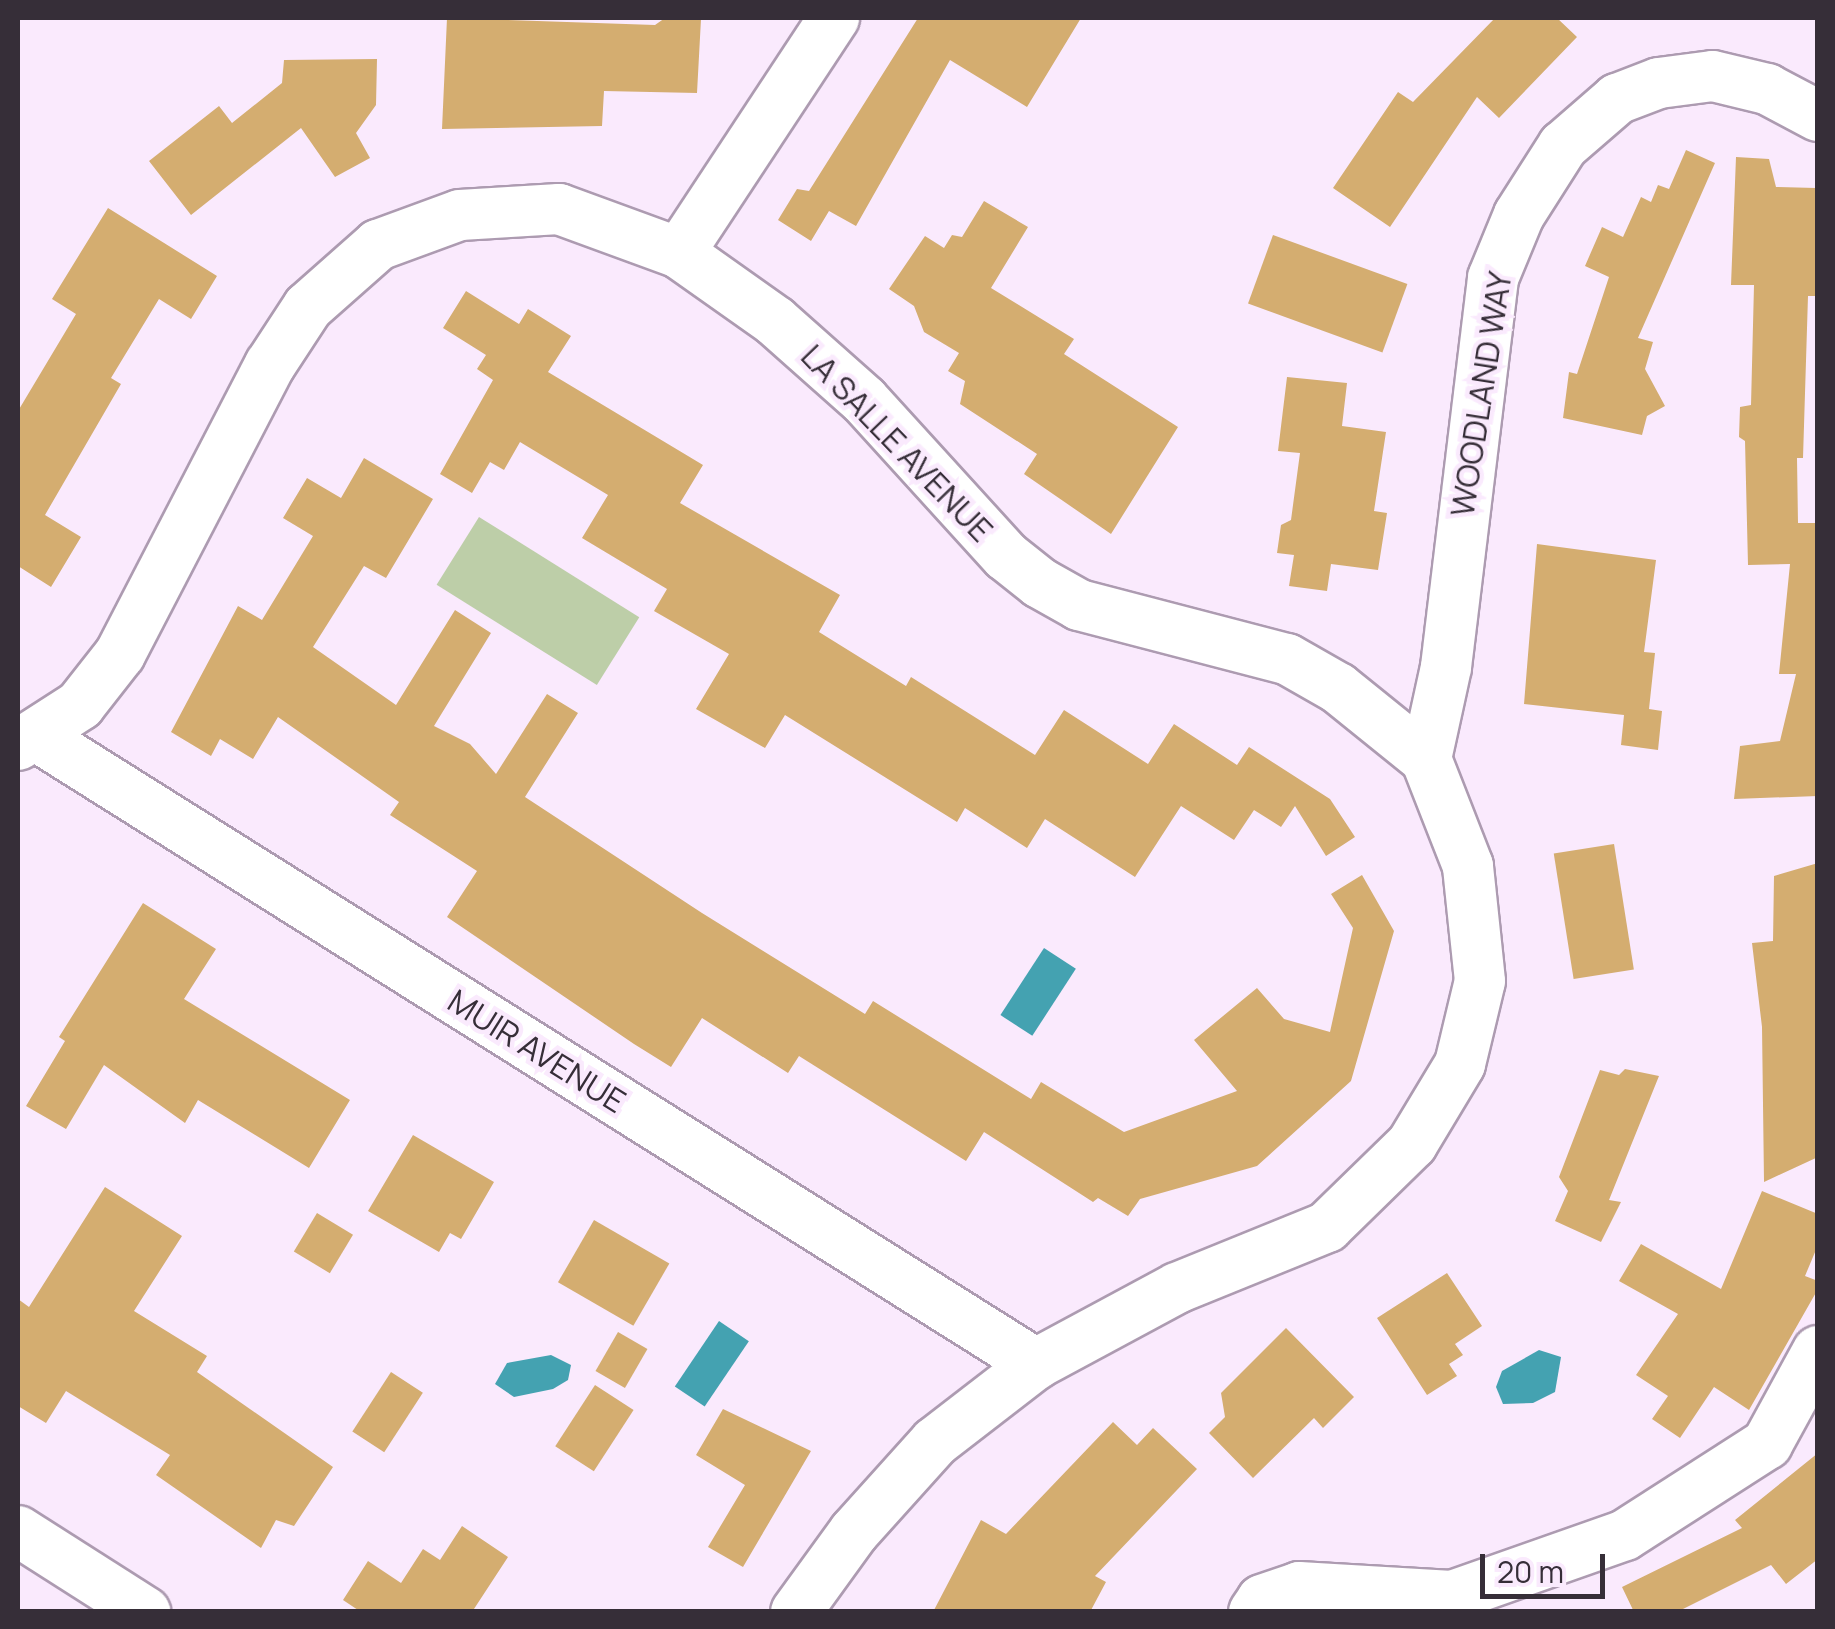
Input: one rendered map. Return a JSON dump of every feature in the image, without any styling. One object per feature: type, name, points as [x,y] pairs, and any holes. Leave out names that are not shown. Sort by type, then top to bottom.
[{"type":"street","points":[[678,253],[834,18]]},
{"type":"street","name":"WOODLAND WAY","points":[[1426,758],[1446,666],[1493,278],[1519,215],[1563,146],[1616,100],[1659,83],[1713,76],[1767,89],[1818,116]]},
{"type":"street","name":"LA SALLE AVENUE","points":[[28,741],[80,705],[120,654],[270,364],[308,307],[378,245],[460,215],[559,210],[678,253],[775,321],[864,400],[1006,556],[1040,583],[1079,606],[1287,660],[1338,688],[1426,758]]},
{"type":"street","name":"MUIR AVENUE","points":[[28,741],[1036,1364]]},
{"type":"street","points":[[796,1612],[854,1532],[935,1442],[1036,1364],[1178,1288],[1327,1226],[1412,1144],[1460,1064],[1480,981],[1468,866],[1426,758]]},
{"type":"street","points":[[1254,1612],[1262,1600],[1299,1586],[1452,1596],[1625,1536],[1767,1444],[1818,1351]]},
{"type":"street","points":[[18,1531],[145,1612]]},
{"type":"green space","points":[[479,517],[639,617],[597,685],[437,585]]},
{"type":"water","points":[[1044,948],[1076,969],[1032,1036],[1000,1015]]},
{"type":"water","points":[[719,1321],[749,1341],[705,1407],[675,1386]]},
{"type":"water","points":[[1539,1350],[1561,1357],[1555,1392],[1533,1403],[1503,1404],[1496,1387],[1502,1371]]},
{"type":"water","points":[[551,1355],[571,1365],[568,1380],[553,1389],[514,1397],[495,1384],[507,1363]]},
{"type":"building","points":[[447,18],[655,25],[665,18],[701,19],[697,93],[604,91],[602,126],[442,129]]},
{"type":"building","points":[[918,18],[1081,18],[1027,107],[950,60],[856,226],[829,211],[811,241],[778,220],[797,189],[809,191]]},
{"type":"building","points":[[1495,18],[1557,18],[1577,37],[1499,118],[1477,97],[1390,227],[1333,188],[1398,92],[1413,102]]},
{"type":"building","points":[[377,59],[376,105],[356,133],[370,158],[335,177],[301,128],[191,215],[149,161],[219,106],[232,123],[282,83],[284,60]]},
{"type":"building","points":[[1686,150],[1715,163],[1638,338],[1653,342],[1645,369],[1665,406],[1647,416],[1642,435],[1563,418],[1569,372],[1577,374],[1609,277],[1585,266],[1602,227],[1623,237],[1641,197],[1651,202],[1658,185],[1669,189]]},
{"type":"building","points":[[1736,157],[1769,159],[1776,187],[1816,188],[1818,296],[1808,296],[1803,458],[1797,458],[1798,523],[1818,523],[1818,796],[1734,799],[1740,746],[1780,741],[1796,674],[1779,674],[1790,564],[1748,565],[1745,441],[1739,437],[1740,407],[1751,405],[1754,285],[1731,285]]},
{"type":"building","points":[[984,201],[1028,227],[991,288],[1074,339],[1064,354],[1178,427],[1111,534],[1024,474],[1037,454],[960,404],[965,381],[948,371],[959,353],[924,332],[914,306],[889,289],[925,236],[944,248],[952,235],[962,237]]},
{"type":"building","points":[[108,208],[217,276],[191,319],[159,299],[111,378],[121,384],[45,515],[81,537],[51,587],[18,566],[18,411],[76,314],[52,299]]},
{"type":"building","points":[[1273,235],[1407,284],[1382,353],[1248,304]]},
{"type":"building","points":[[466,291],[519,324],[528,309],[571,336],[548,372],[703,465],[680,503],[840,595],[819,632],[906,686],[911,677],[1035,755],[1064,710],[1148,764],[1174,724],[1237,765],[1249,747],[1330,799],[1355,837],[1326,856],[1295,806],[1281,827],[1254,810],[1234,840],[1181,806],[1135,877],[1045,819],[1027,848],[965,808],[957,822],[785,715],[765,748],[696,709],[729,654],[654,611],[667,589],[582,538],[608,495],[520,442],[504,470],[490,462],[472,493],[440,474],[493,380],[477,369],[486,355],[443,328]]},
{"type":"building","points":[[1287,377],[1347,383],[1342,426],[1386,432],[1374,511],[1387,513],[1378,570],[1331,564],[1327,591],[1289,586],[1294,555],[1277,553],[1281,525],[1291,520],[1300,453],[1278,451]]},
{"type":"building","points":[[364,458],[433,499],[386,578],[364,566],[313,647],[396,705],[455,610],[491,633],[434,726],[470,744],[496,774],[547,694],[578,713],[525,797],[702,913],[865,1014],[873,1001],[1031,1099],[1041,1082],[1124,1132],[1237,1091],[1194,1040],[1257,988],[1284,1019],[1330,1032],[1353,928],[1331,894],[1362,875],[1394,931],[1351,1081],[1257,1166],[1140,1199],[1128,1216],[1098,1198],[1093,1202],[984,1132],[966,1161],[799,1056],[788,1073],[702,1018],[671,1067],[634,1044],[447,917],[477,871],[390,815],[399,802],[278,717],[253,759],[220,739],[211,756],[171,732],[238,606],[262,620],[313,536],[283,518],[307,478],[341,498]]},
{"type":"building","points":[[1537,544],[1656,560],[1644,652],[1655,653],[1649,709],[1662,711],[1658,750],[1621,745],[1624,715],[1524,704]]},
{"type":"building","points":[[1614,844],[1634,969],[1574,979],[1554,854]]},
{"type":"building","points":[[1818,863],[1818,1157],[1764,1182],[1762,1027],[1752,943],[1773,941],[1774,876]]},
{"type":"building","points":[[143,903],[216,949],[184,999],[350,1100],[309,1168],[198,1100],[185,1123],[104,1065],[66,1129],[26,1106],[65,1041],[59,1037]]},
{"type":"building","points":[[1625,1069],[1659,1076],[1609,1200],[1621,1202],[1601,1242],[1555,1221],[1568,1191],[1559,1177],[1600,1070],[1619,1075]]},
{"type":"building","points":[[413,1135],[494,1182],[461,1239],[450,1233],[439,1252],[368,1211]]},
{"type":"building","points":[[105,1187],[182,1236],[134,1311],[207,1356],[197,1372],[333,1467],[294,1526],[276,1520],[261,1548],[156,1475],[170,1455],[66,1391],[46,1423],[18,1406],[18,1299],[29,1307]]},
{"type":"building","points":[[1762,1191],[1818,1214],[1818,1245],[1805,1276],[1818,1281],[1818,1289],[1749,1410],[1714,1387],[1680,1438],[1652,1419],[1668,1396],[1636,1375],[1678,1314],[1619,1281],[1641,1244],[1721,1289]]},
{"type":"building","points":[[317,1213],[353,1235],[330,1273],[294,1252]]},
{"type":"building","points":[[594,1220],[669,1264],[633,1326],[558,1282]]},
{"type":"building","points":[[1447,1273],[1482,1326],[1455,1344],[1463,1355],[1449,1364],[1457,1376],[1427,1395],[1377,1318]]},
{"type":"building","points":[[1286,1328],[1354,1397],[1323,1428],[1314,1418],[1253,1478],[1209,1433],[1225,1417],[1221,1393]]},
{"type":"building","points":[[618,1332],[647,1349],[625,1388],[596,1371]]},
{"type":"building","points":[[391,1372],[423,1393],[384,1452],[352,1432]]},
{"type":"building","points":[[595,1385],[634,1410],[594,1471],[555,1446]]},
{"type":"building","points":[[723,1409],[811,1451],[743,1567],[708,1547],[745,1485],[696,1455]]},
{"type":"building","points":[[1113,1422],[1137,1445],[1153,1428],[1197,1469],[1095,1576],[1106,1582],[1090,1612],[933,1612],[981,1520],[1006,1534]]},
{"type":"building","points":[[1818,1453],[1818,1559],[1786,1584],[1771,1565],[1677,1612],[1634,1612],[1622,1587],[1742,1528],[1735,1520]]},
{"type":"building","points":[[462,1526],[508,1557],[472,1612],[361,1612],[343,1600],[368,1561],[401,1583],[423,1549],[440,1560]]}]
